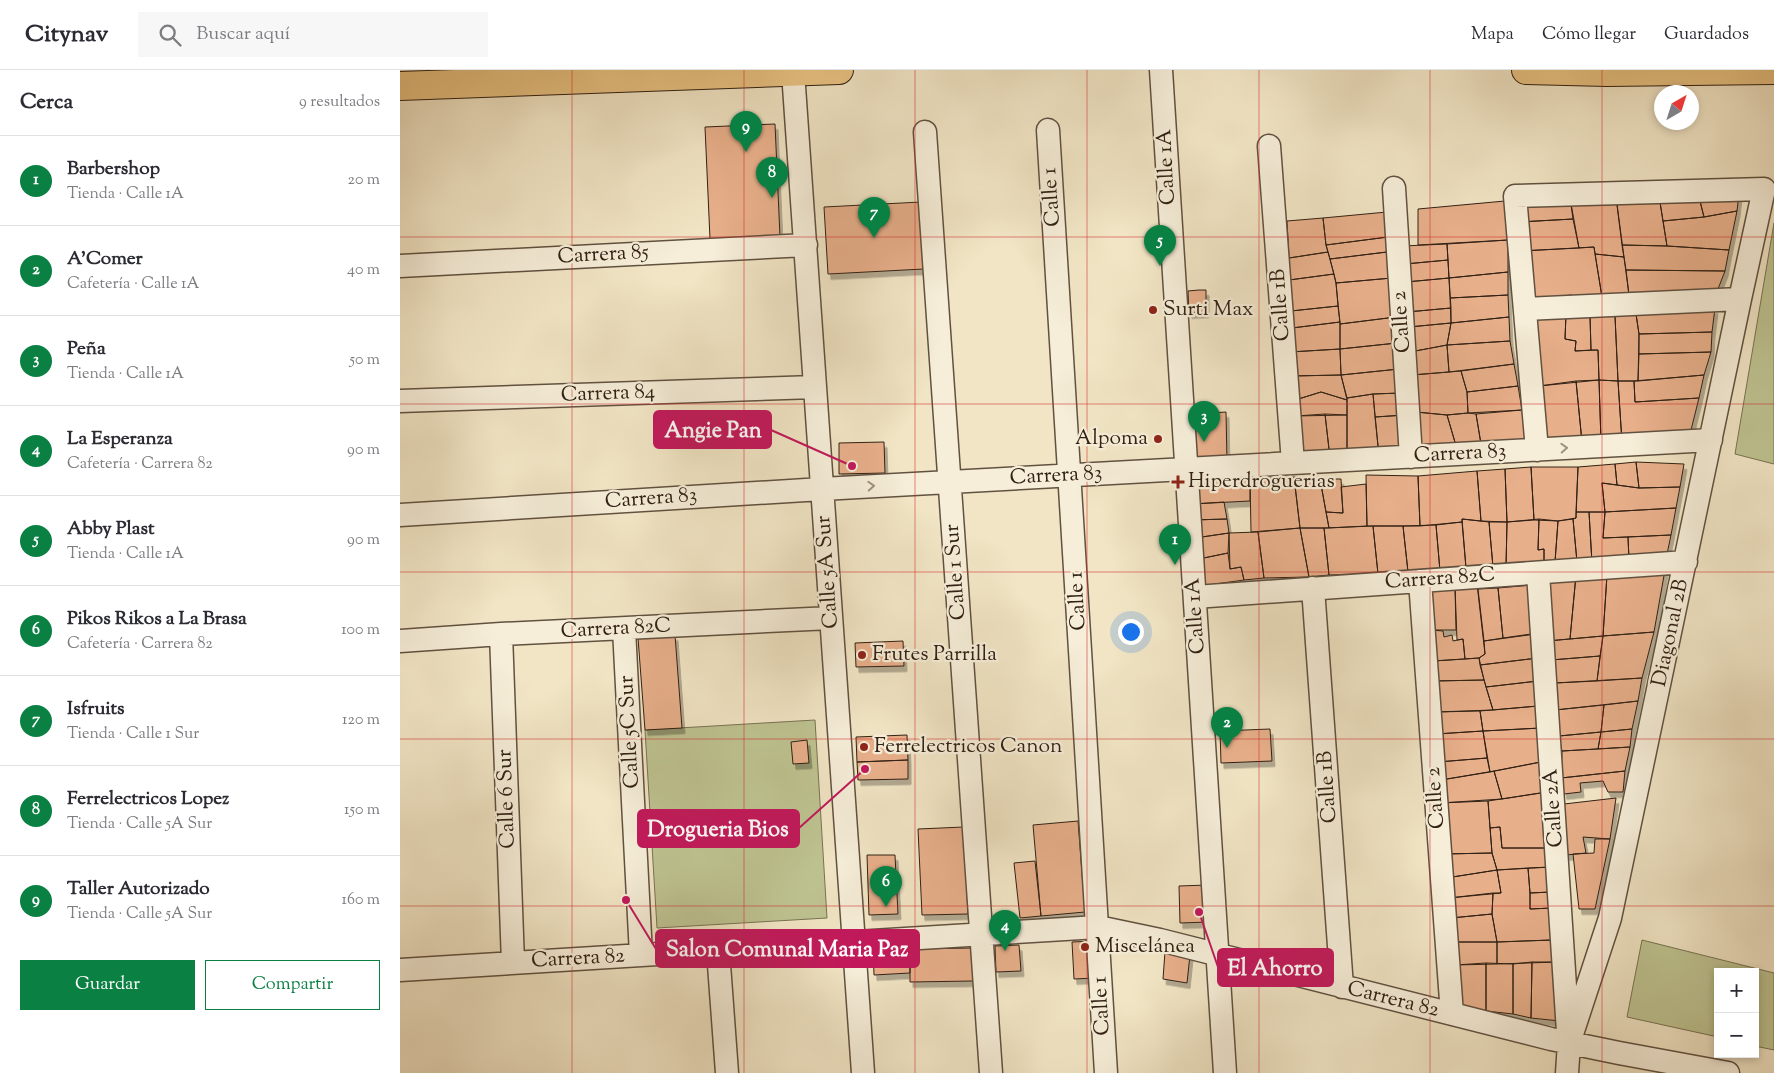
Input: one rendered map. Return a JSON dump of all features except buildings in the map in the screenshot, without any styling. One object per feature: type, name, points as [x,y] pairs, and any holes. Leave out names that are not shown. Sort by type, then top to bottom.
[{"type":"main road","points":[[400,86],[840,70]]},
{"type":"main road","points":[[1526,70],[1607,72],[1773,70]]},
{"type":"street","name":"Calle 1A","points":[[1161,70],[1224,1073]]},
{"type":"street","name":"Calle 5A Sur","points":[[794,72],[863,1073]]},
{"type":"street","name":"Calle 1","points":[[1048,130],[1106,1073]]},
{"type":"street","name":"Calle 1 Sur","points":[[925,132],[991,1073]]},
{"type":"street","name":"Calle 1B","points":[[1269,146],[1293,463]]},
{"type":"street","name":"Calle 2","points":[[1394,188],[1410,457]]},
{"type":"street","name":"Diagonal 2B","points":[[1525,309],[1515,196],[1764,189],[1610,918],[1569,1043],[1567,1073]]},
{"type":"street","name":"Carrera 85","points":[[400,266],[806,245]]},
{"type":"street","points":[[1537,450],[1525,309],[1740,299]]},
{"type":"street","name":"Carrera 84","points":[[400,401],[815,387]]},
{"type":"street","name":"Carrera 83","points":[[400,515],[822,489],[1711,440]]},
{"type":"street","name":"Carrera 82C","points":[[1195,597],[1686,562]]},
{"type":"street","name":"Calle 2A","points":[[1538,573],[1569,1043]]},
{"type":"street","name":"Calle 2","points":[[1420,580],[1452,1014]]},
{"type":"street","name":"Calle 1B","points":[[1313,588],[1342,986]]},
{"type":"street","name":"Carrera 82C","points":[[400,641],[501,634],[832,618]]},
{"type":"street","name":"Calle 5C Sur","points":[[624,629],[641,955]]},
{"type":"street","name":"Calle 6 Sur","points":[[501,634],[513,963]]},
{"type":"street","name":"Carrera 82","points":[[400,969],[1098,927],[1160,940],[1217,956],[1569,1043],[1728,1073]]},
{"type":"street","points":[[718,951],[727,1073]]},
{"type":"green space","points":[[1774,223],[1774,464],[1735,454]]},
{"type":"green space","points":[[815,720],[827,918],[657,928],[645,730]]},
{"type":"green space","points":[[1642,940],[1754,968],[1714,968],[1714,1036],[1627,1017]]},
{"type":"green space","points":[[1759,969],[1774,973],[1774,1050],[1759,1047]]},
{"type":"place","name":"Taller Autorizado","points":[[746,152]]},
{"type":"place","name":"Ferrelectricos Lopez","points":[[772,198]]},
{"type":"place","name":"Isfruits","points":[[874,238]]},
{"type":"place","name":"Abby Plast","points":[[1160,266]]},
{"type":"place","name":"Surti Max","points":[[1153,310]]},
{"type":"place","name":"Alpoma","points":[[1158,439]]},
{"type":"place","name":"Peña","points":[[1204,442]]},
{"type":"place","name":"Angie Pan","points":[[852,466]]},
{"type":"place","name":"Hiperdroguerias","points":[[1178,482]]},
{"type":"place","name":"Barbershop","points":[[1175,565]]},
{"type":"place","name":"Frutes Parrilla","points":[[862,655]]},
{"type":"place","name":"Ferrelectricos Canon","points":[[864,747]]},
{"type":"place","name":"A'Comer","points":[[1227,748]]},
{"type":"place","name":"Drogueria Bios","points":[[865,769]]},
{"type":"place","name":"Salon Comunal Maria Paz","points":[[626,900]]},
{"type":"place","name":"Pikos Rikos a La Brasa","points":[[886,907]]},
{"type":"place","name":"El Ahorro","points":[[1199,912]]},
{"type":"place","name":"Miscelánea","points":[[1085,947]]},
{"type":"place","name":"La Esperanza","points":[[1005,951]]}]
